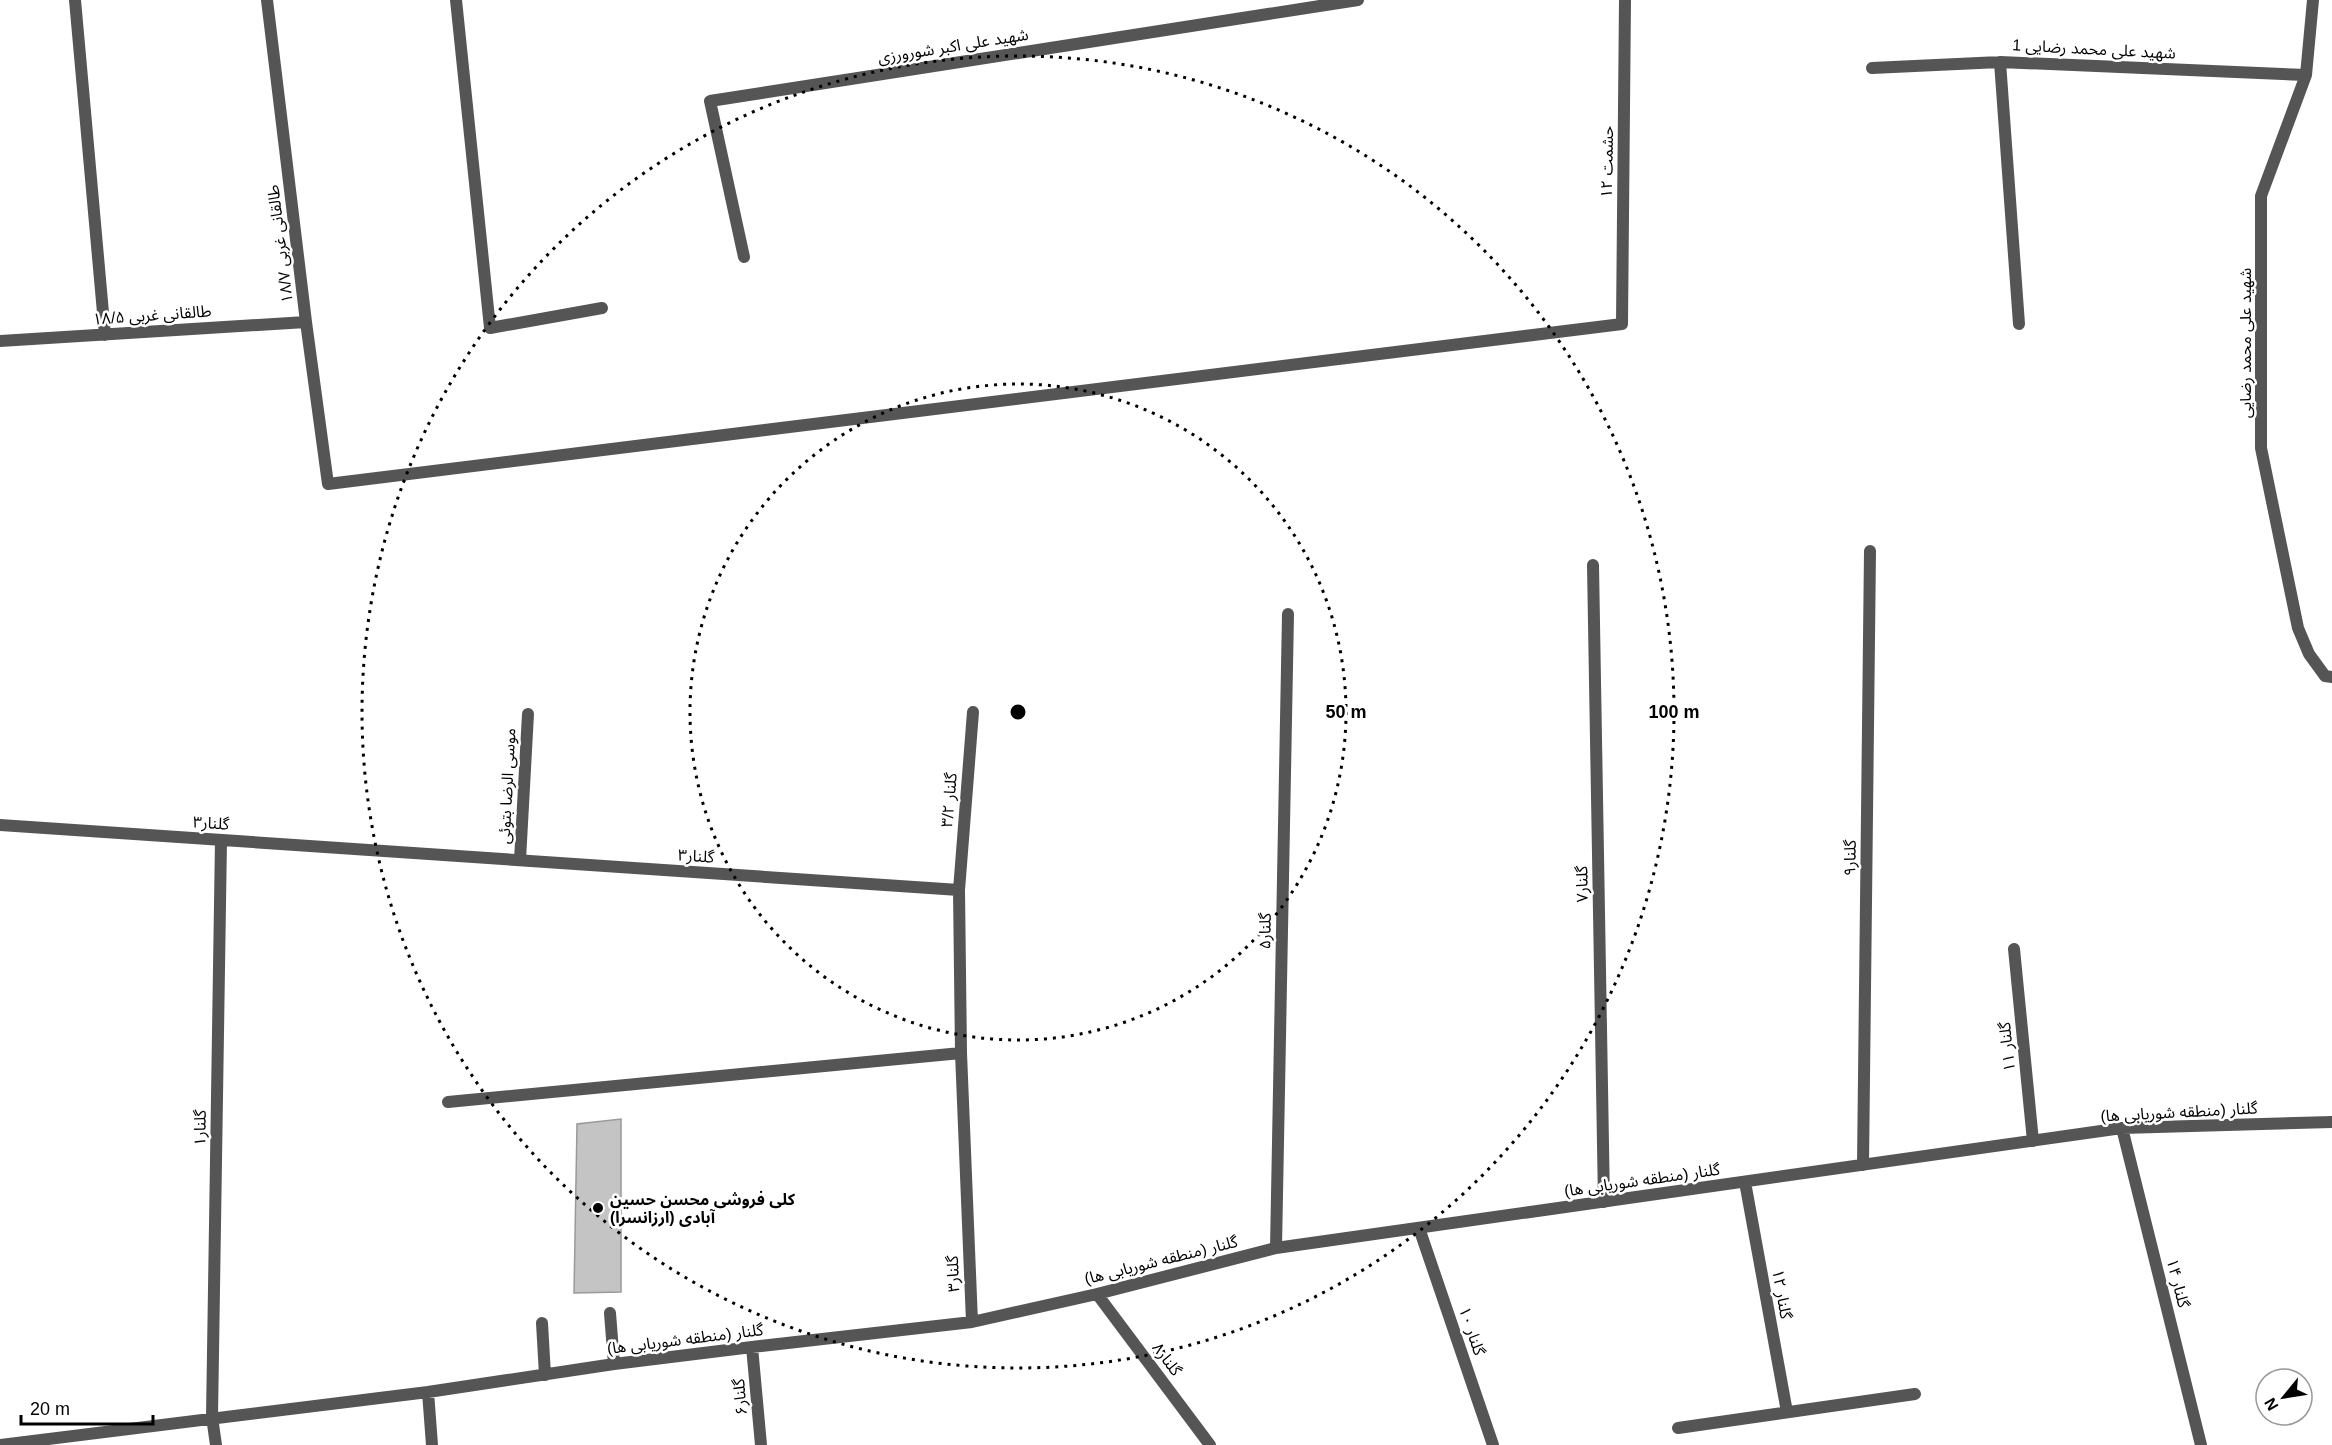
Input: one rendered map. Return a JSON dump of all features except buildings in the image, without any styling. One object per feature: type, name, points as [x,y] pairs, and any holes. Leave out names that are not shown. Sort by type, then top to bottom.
[{"type":"street","points":[[75,0],[105,335]]},
{"type":"street","name":"طالقانی غربی ۱۸/۷","points":[[267,0],[328,484]]},
{"type":"street","points":[[456,0],[490,328],[602,308]]},
{"type":"street","name":"شهید علی اکبر شورورزی","points":[[744,257],[710,101],[1358,0]]},
{"type":"street","name":"حشمت ۱۲","points":[[328,484],[1622,324],[1625,0]]},
{"type":"street","name":"شهید علی محمد رضایی","points":[[2313,0],[2306,75],[2261,196],[2261,448],[2298,628],[2308,654],[2325,676],[2332,677]]},
{"type":"street","points":[[1872,68],[2000,62]]},
{"type":"street","name":"شهید علی محمد رضایی 1","points":[[2019,324],[2000,62],[2306,75]]},
{"type":"street","name":"طالقانی غربی ۱۸/۵","points":[[0,341],[306,322]]},
{"type":"street","name":"گلنار۹","points":[[1863,1165],[1870,551]]},
{"type":"street","name":"گلنار۷","points":[[1593,565],[1604,1202]]},
{"type":"street","name":"گلنار۵","points":[[1276,1248],[1288,614]]},
{"type":"street","name":"گلنار ۳/۲","points":[[959,890],[973,712]]},
{"type":"street","name":"موسی الرضا بتوئی","points":[[520,860],[528,714]]},
{"type":"street","name":"گلنار۳","points":[[0,825],[959,890],[961,1053],[972,1322]]},
{"type":"street","name":"گلنار۱","points":[[216,1445],[212,1418],[221,840]]},
{"type":"street","name":"گلنار ۱۱","points":[[2014,949],[2033,1141]]},
{"type":"street","points":[[448,1102],[961,1053]]},
{"type":"street","name":"گلنار (منطقه شوریابی ها)","points":[[0,1445],[428,1392],[614,1364],[972,1322],[1097,1294],[1276,1248],[2122,1128],[2332,1122]]},
{"type":"street","name":"گلنار ۱۴","points":[[2122,1128],[2201,1445]]},
{"type":"street","name":"گلنار ۱۲","points":[[1745,1182],[1787,1412]]},
{"type":"street","name":"گلنار ۱۰","points":[[1419,1228],[1493,1445]]},
{"type":"street","name":"گلنار۸","points":[[1097,1294],[1210,1445]]},
{"type":"street","points":[[610,1312],[614,1364]]},
{"type":"street","points":[[542,1323],[545,1375]]},
{"type":"street","name":"گلنار۶","points":[[752,1347],[761,1445]]},
{"type":"street","points":[[428,1392],[432,1445]]},
{"type":"street","points":[[1678,1428],[1915,1394]]},
{"type":"place","name":"کلی فروشی محسن حسین آبادی (ارزانسرا)","points":[[598,1208]]}]
